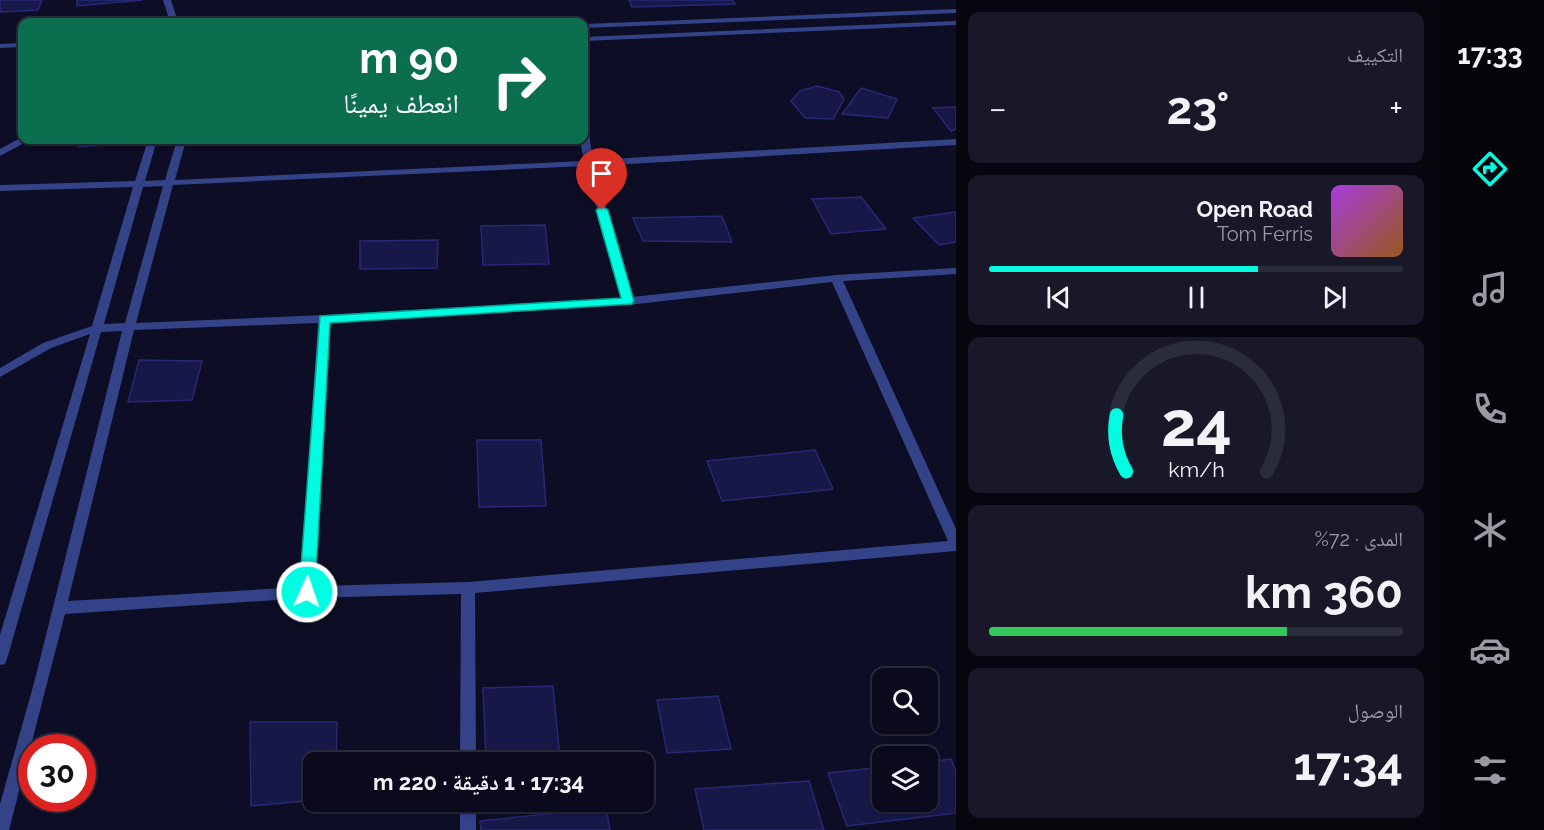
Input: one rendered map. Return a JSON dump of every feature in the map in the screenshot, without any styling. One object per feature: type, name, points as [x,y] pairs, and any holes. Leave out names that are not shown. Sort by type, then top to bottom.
[{"type":"street","points":[[167,0],[173,18]]},
{"type":"street","points":[[588,27],[956,11]]},
{"type":"street","points":[[588,39],[956,23]]},
{"type":"street","points":[[0,46],[18,45]]},
{"type":"street","points":[[0,188],[170,183],[589,164],[956,142]]},
{"type":"street","points":[[0,153],[18,143]]},
{"type":"street","points":[[0,657],[99,328],[151,144]]},
{"type":"street","points":[[1,830],[60,608],[129,327],[180,144]]},
{"type":"street","points":[[586,144],[589,164],[628,301]]},
{"type":"street","points":[[0,373],[50,343],[99,328],[324,319],[628,301],[836,278],[956,271]]},
{"type":"street","points":[[60,608],[307,592],[468,588],[956,545],[836,278]]},
{"type":"street","points":[[307,592],[324,319]]},
{"type":"street","points":[[468,588],[468,752]]},
{"type":"street","points":[[468,812],[468,830]]},
{"type":"building","points":[[0,0],[42,0],[38,10],[0,12]]},
{"type":"building","points":[[77,0],[142,0],[77,6]]},
{"type":"building","points":[[629,0],[732,0],[735,4],[632,7]]},
{"type":"building","points":[[817,86],[839,92],[844,99],[833,119],[805,118],[791,101],[800,91]]},
{"type":"building","points":[[861,88],[897,99],[888,118],[842,114]]},
{"type":"building","points":[[956,107],[956,129],[951,131],[933,108]]},
{"type":"building","points":[[79,144],[117,144],[78,147]]},
{"type":"building","points":[[861,197],[886,229],[831,234],[812,199]]},
{"type":"building","points":[[956,212],[956,242],[939,245],[913,218]]},
{"type":"building","points":[[722,216],[732,242],[643,241],[633,218]]},
{"type":"building","points":[[545,225],[549,264],[483,265],[481,226]]},
{"type":"building","points":[[438,240],[437,268],[360,269],[360,241]]},
{"type":"building","points":[[139,360],[202,361],[192,400],[128,402]]},
{"type":"building","points":[[477,440],[541,440],[546,506],[479,507]]},
{"type":"building","points":[[815,450],[833,489],[722,501],[707,461]]},
{"type":"building","points":[[553,686],[559,752],[486,752],[483,688]]},
{"type":"building","points":[[718,696],[731,749],[667,753],[657,700]]},
{"type":"building","points":[[250,722],[337,722],[336,752],[303,752],[303,801],[251,806]]},
{"type":"building","points":[[951,759],[956,771],[956,813],[847,826],[828,773],[872,768],[872,812],[938,812],[938,761]]},
{"type":"building","points":[[809,781],[824,830],[704,830],[695,789]]},
{"type":"building","points":[[567,812],[607,812],[610,830],[481,830],[480,821]]},
{"type":"route","points":[[307,592],[324,319],[628,301],[602,210]]}]
